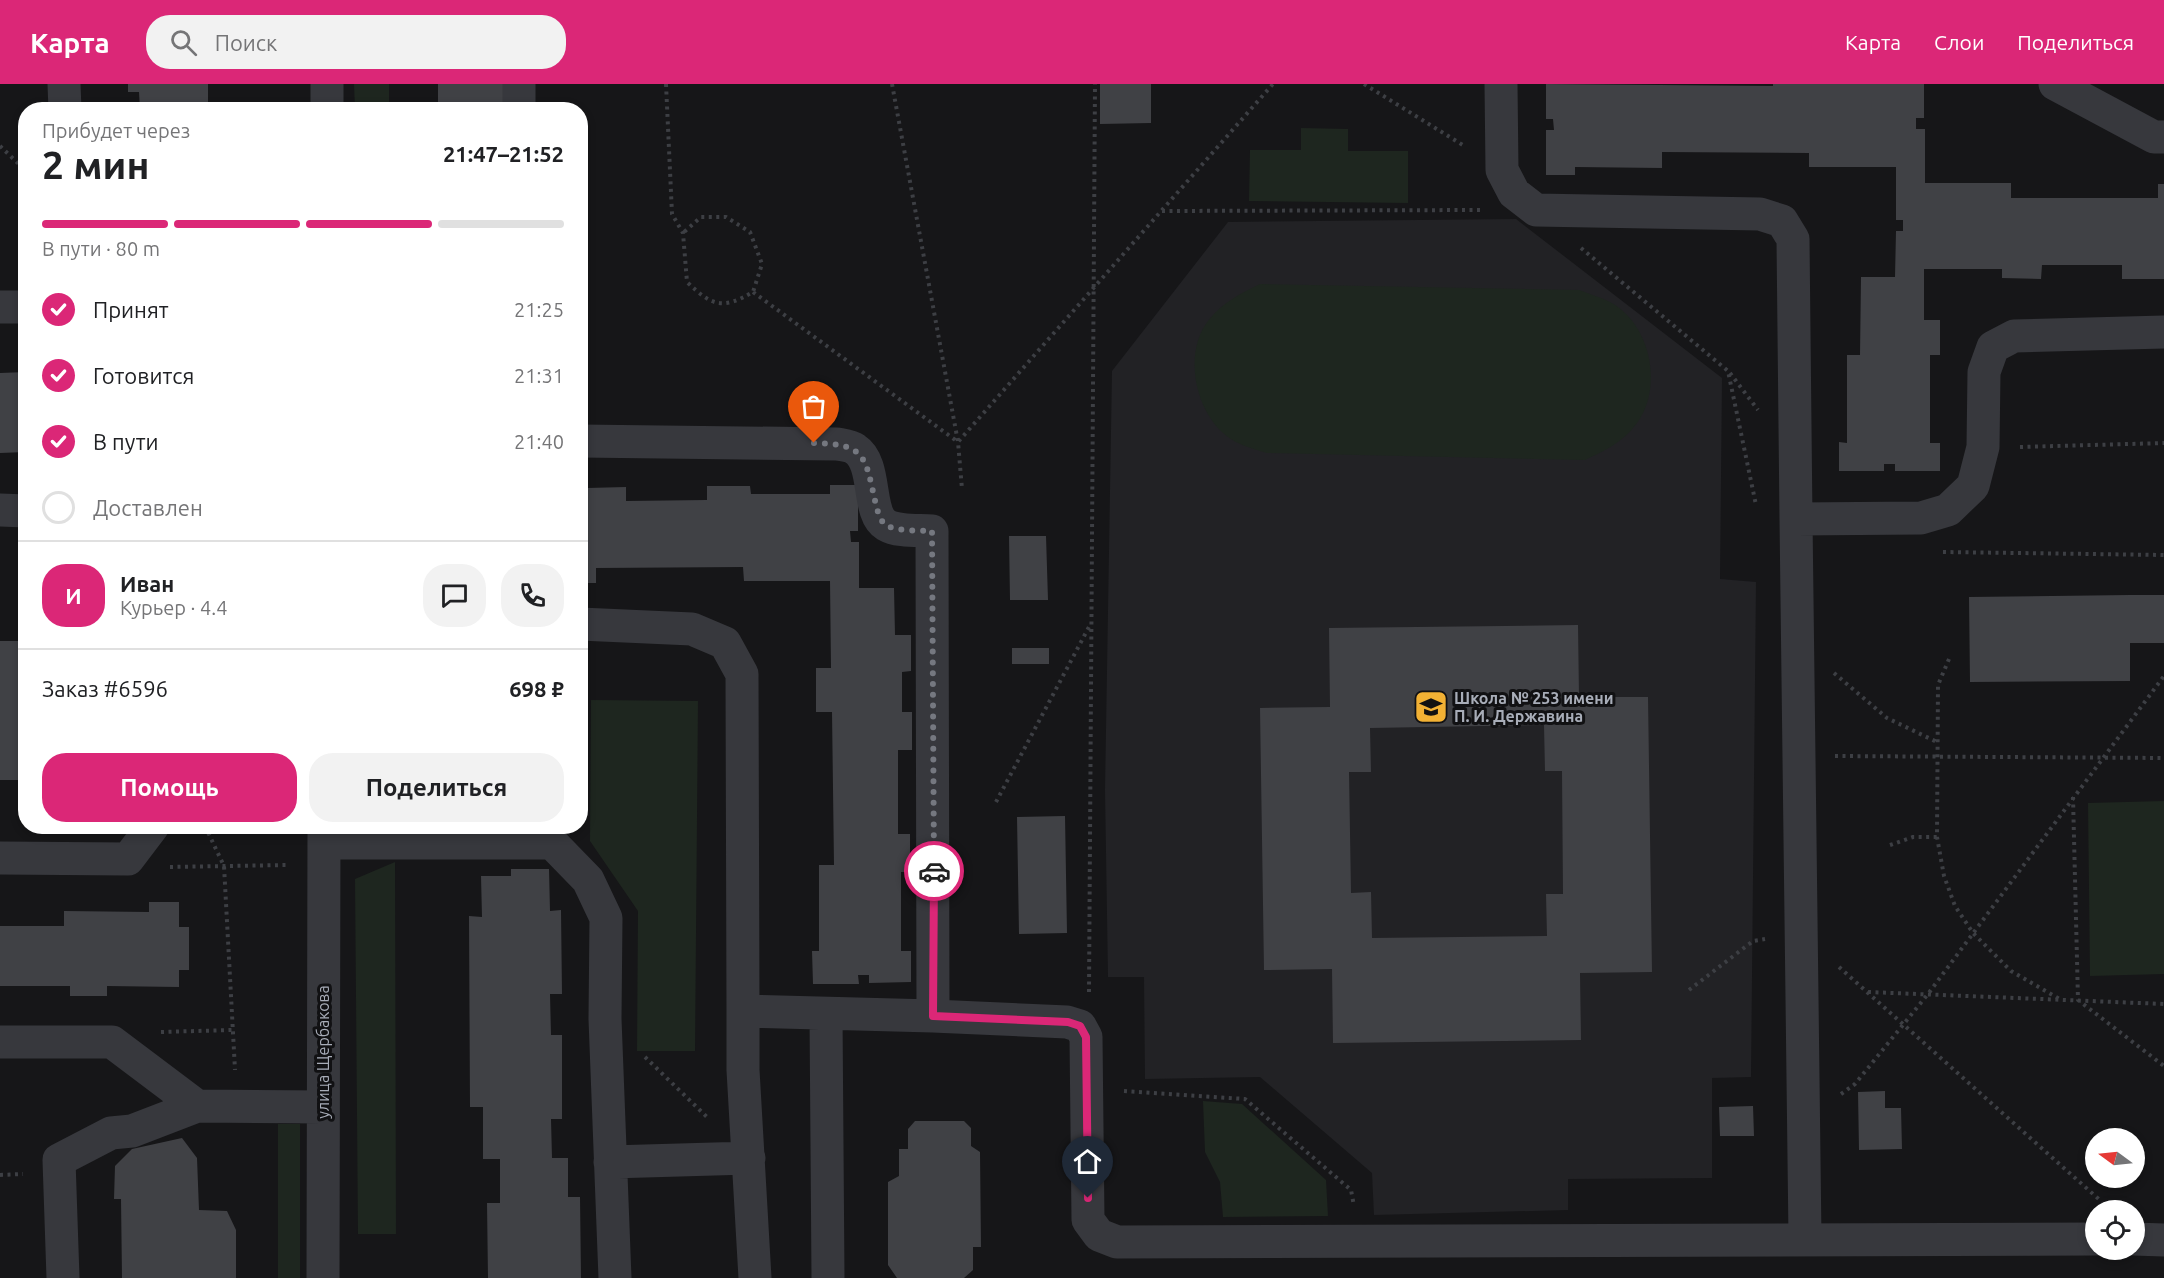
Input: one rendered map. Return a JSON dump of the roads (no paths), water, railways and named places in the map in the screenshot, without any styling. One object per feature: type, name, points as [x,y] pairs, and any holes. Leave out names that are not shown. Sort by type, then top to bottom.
[{"type":"street","points":[[64,84],[64,102]]},
{"type":"street","points":[[327,84],[327,102]]},
{"type":"street","points":[[519,84],[519,102]]},
{"type":"street","points":[[1501,84],[1502,170],[1514,194],[1536,210],[1760,214],[1782,221],[1793,239],[1805,1238]]},
{"type":"street","points":[[2055,84],[2154,137],[2164,137]]},
{"type":"street","points":[[0,307],[18,307]]},
{"type":"street","points":[[1796,519],[1921,518],[1947,510],[1974,486],[1983,447],[1984,372],[1993,347],[2014,336],[2164,332]]},
{"type":"street","points":[[588,441],[837,444],[855,449],[867,464],[878,513],[883,523],[893,528],[932,531],[933,1016]]},
{"type":"street","points":[[0,510],[18,511]]},
{"type":"street","points":[[588,624],[692,629],[725,643],[742,674],[743,1070],[755,1278]]},
{"type":"street","points":[[0,858],[128,858],[147,834]]},
{"type":"street","points":[[324,835],[552,835],[588,880],[606,918],[605,1018],[615,1278]]},
{"type":"street","name":"улица Щербакова","points":[[324,835],[324,1278]]},
{"type":"street","points":[[743,1011],[1068,1022],[1080,1026],[1086,1037],[1088,1220],[1099,1235],[1117,1242],[1805,1238],[2085,1239]]},
{"type":"street","points":[[826,1014],[828,1278]]},
{"type":"street","points":[[0,1042],[112,1042],[197,1106]]},
{"type":"street","points":[[63,1278],[59,1160],[111,1133],[132,1131],[197,1106],[323,1107]]},
{"type":"street","points":[[610,1162],[749,1158]]},
{"type":"street","points":[[2145,1239],[2164,1240]]},
{"type":"place","name":"Школа № 253 имени П. И. Державина","points":[[1431,707]]}]
